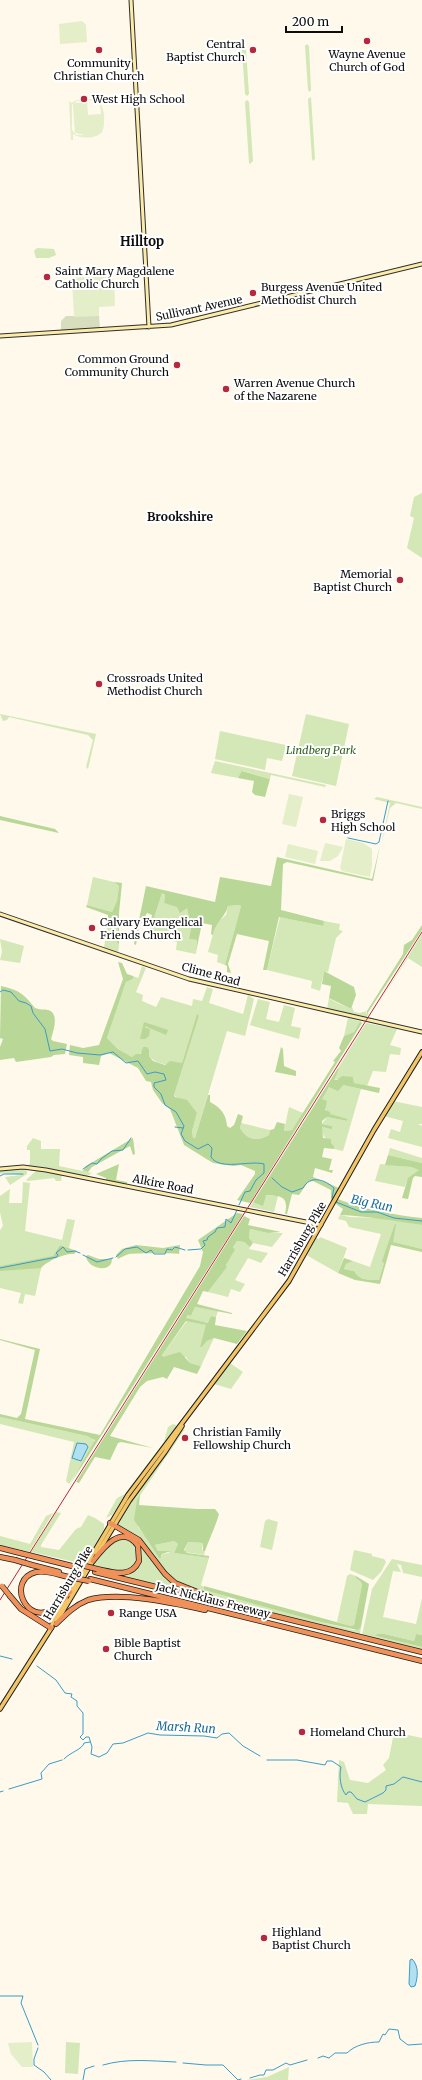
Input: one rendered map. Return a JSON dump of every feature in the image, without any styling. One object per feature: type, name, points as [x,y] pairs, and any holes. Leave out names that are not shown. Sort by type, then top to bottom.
[{"type":"highway","points":[[96,1570],[122,1573],[132,1570],[140,1557],[137,1544],[131,1537],[111,1525]]},
{"type":"highway","points":[[111,1525],[139,1540],[165,1574],[181,1586],[208,1597],[259,1612]]},
{"type":"highway","points":[[93,1561],[107,1544],[115,1539],[125,1538],[137,1544]]},
{"type":"highway","name":"Jack Nicklaus Freeway","points":[[0,1548],[96,1570],[422,1652]]},
{"type":"highway","name":"Jack Nicklaus Freeway","points":[[0,1557],[70,1576],[250,1618],[422,1661]]},
{"type":"highway","points":[[70,1576],[48,1572],[36,1572],[25,1579],[21,1587],[21,1595],[27,1608],[42,1613],[53,1609],[70,1592]]},
{"type":"highway","points":[[1,1585],[21,1609],[51,1628]]},
{"type":"highway","points":[[56,1624],[78,1605],[94,1599],[112,1597],[159,1601],[250,1618]]},
{"type":"main road","points":[[131,0],[149,327]]},
{"type":"main road","name":"Sullivant Avenue","points":[[0,336],[177,324],[422,264]]},
{"type":"main road","name":"Clime Road","points":[[0,914],[199,982],[422,1032]]},
{"type":"main road","name":"Harrisburg Pike","points":[[51,1628],[53,1621],[111,1525],[289,1281],[380,1121],[422,1052]]},
{"type":"main road","name":"Alkire Road","points":[[0,1169],[23,1167],[46,1170],[321,1225]]},
{"type":"main road","name":"Harrisburg Pike","points":[[51,1628],[56,1624],[93,1561],[111,1525]]},
{"type":"main road","points":[[0,1709],[51,1628]]},
{"type":"green space","points":[[82,21],[86,25],[87,42],[60,44],[59,24]]},
{"type":"green space","points":[[307,44],[309,46],[310,92],[308,90],[305,46]]},
{"type":"green space","points":[[244,48],[246,50],[249,94],[247,96],[245,94],[242,50]]},
{"type":"green space","points":[[311,97],[315,159],[313,161],[308,99]]},
{"type":"green space","points":[[95,99],[101,104],[104,113],[104,123],[102,132],[96,136],[88,138],[76,136],[73,134],[73,140],[71,140],[69,101],[71,103],[77,100]],"holes":[[[94,100],[100,104],[101,114],[88,115],[87,102],[75,103],[73,105],[75,133],[85,135],[76,135],[72,130],[72,105],[77,101]]]},
{"type":"green space","points":[[247,100],[249,102],[253,161],[250,164],[245,102]]},
{"type":"green space","points":[[37,248],[54,249],[56,255],[49,258],[36,258],[34,251]]},
{"type":"green space","points":[[107,276],[114,280],[115,306],[99,307],[99,316],[74,317],[72,278]]},
{"type":"green space","points":[[66,316],[99,316],[100,328],[61,330],[61,321]]},
{"type":"green space","points":[[422,493],[422,558],[407,548],[414,518],[410,516],[414,497]]},
{"type":"green space","points":[[0,714],[96,734],[88,769],[86,767],[93,740],[88,735],[9,717],[7,720],[3,721]]},
{"type":"green space","name":"Lindberg Park","points":[[306,714],[349,724],[336,786],[292,776]]},
{"type":"green space","points":[[220,731],[286,745],[282,761],[267,758],[265,770],[215,759]]},
{"type":"green space","points":[[215,761],[326,785],[325,787],[271,775],[270,779],[243,771],[238,778],[211,773]]},
{"type":"green space","points":[[242,771],[270,779],[265,797],[255,795],[252,792],[254,781],[238,778]]},
{"type":"green space","points":[[289,794],[303,797],[296,827],[282,824]]},
{"type":"green space","points":[[377,797],[422,807],[422,809],[396,803],[390,808],[381,846],[390,803],[374,799]]},
{"type":"green space","points":[[0,816],[55,829],[59,833],[0,820]]},
{"type":"green space","points":[[346,839],[363,843],[372,849],[370,877],[342,871],[340,868]]},
{"type":"green space","points":[[325,843],[343,847],[338,856],[330,861],[320,861]]},
{"type":"green space","points":[[288,844],[318,851],[315,864],[285,857]]},
{"type":"green space","points":[[380,845],[373,881],[287,862],[283,864],[281,910],[324,921],[323,926],[279,917],[267,970],[263,970],[269,941],[237,934],[228,964],[231,973],[227,972],[227,966],[225,965],[241,906],[239,905],[228,906],[213,935],[211,934],[212,925],[202,923],[196,952],[197,940],[189,939],[191,928],[187,908],[180,913],[177,907],[164,903],[165,895],[162,893],[155,915],[150,941],[148,940],[152,915],[147,913],[139,927],[136,945],[134,944],[146,886],[215,902],[220,877],[271,886],[277,857],[372,879]]},
{"type":"green space","points":[[93,877],[114,882],[119,886],[117,901],[112,912],[87,905]]},
{"type":"green space","points":[[114,882],[122,883],[119,913],[119,944],[117,943],[118,930],[114,920],[108,920],[108,915],[86,907],[87,905],[112,912],[117,901],[119,886]]},
{"type":"green space","points":[[162,893],[165,895],[164,903],[187,908],[191,928],[189,939],[197,940],[196,954],[176,950],[177,942],[151,936],[155,915]]},
{"type":"green space","points":[[228,906],[241,906],[225,965],[217,962],[218,955],[208,952],[215,927],[226,915]]},
{"type":"green space","points":[[280,917],[322,926],[324,921],[340,924],[339,930],[343,931],[336,938],[328,972],[324,971],[320,991],[311,988],[312,981],[267,970]]},
{"type":"green space","points":[[108,920],[114,920],[118,930],[118,953],[104,948]]},
{"type":"green space","points":[[422,925],[422,930],[367,1014],[367,1011],[403,954],[404,945],[412,940]]},
{"type":"green space","points":[[422,934],[422,967],[408,958],[379,1003]]},
{"type":"green space","points":[[0,939],[24,946],[20,963],[0,960],[2,952]]},
{"type":"green space","points":[[118,962],[122,963],[127,974],[133,976],[133,979],[126,982],[107,1038],[118,1049],[132,1057],[136,1054],[141,1054],[143,1047],[147,1047],[149,1050],[149,1056],[153,1061],[165,1065],[170,1061],[182,1063],[197,1014],[199,1016],[174,1095],[175,1097],[187,1100],[197,1113],[192,1131],[193,1138],[195,1138],[208,1095],[210,1095],[210,1102],[222,1112],[227,1126],[230,1128],[234,1125],[238,1114],[243,1116],[240,1128],[246,1135],[253,1139],[260,1139],[269,1135],[270,1130],[274,1129],[277,1122],[285,1124],[284,1131],[292,1130],[335,1062],[333,1061],[341,1051],[339,1048],[344,1036],[354,1032],[360,1022],[362,1023],[250,1203],[237,1200],[255,1174],[255,1171],[241,1165],[233,1166],[213,1163],[184,1145],[170,1109],[162,1103],[153,1090],[151,1082],[146,1081],[138,1068],[109,1053],[101,1056],[99,1065],[83,1063],[83,1057],[69,1055],[70,1045],[83,1048],[99,1045],[123,979]]},
{"type":"green space","points":[[142,966],[146,968],[136,992],[143,995],[142,1001],[156,1007],[161,997],[192,1006],[193,999],[202,1001],[207,987],[213,989],[209,1003],[243,1014],[248,995],[254,999],[245,1036],[227,1031],[195,1138],[193,1138],[192,1131],[197,1113],[174,1095],[199,1016],[197,1015],[182,1063],[168,1064],[156,1062],[149,1056],[149,1050],[132,1057],[118,1049],[107,1038],[126,982],[133,979],[133,976],[138,978]]},
{"type":"green space","points":[[324,971],[354,987],[356,995],[351,1009],[329,998],[331,986],[322,984]]},
{"type":"green space","points":[[1,986],[21,993],[35,1008],[52,1012],[55,1023],[51,1039],[53,1041],[67,1044],[65,1054],[16,1062],[14,1058],[0,1060],[0,1047],[3,1039],[0,1038]]},
{"type":"green space","points":[[329,998],[336,1003],[351,1009],[352,1007],[354,1012],[360,1013],[367,1011],[366,1013],[369,1014],[366,1018],[327,1009]]},
{"type":"green space","points":[[258,999],[270,1002],[266,1019],[279,1022],[284,1005],[295,1008],[291,1026],[301,1028],[299,1039],[250,1025]]},
{"type":"green space","points":[[348,1018],[363,1022],[360,1023],[354,1032],[344,1036]]},
{"type":"green space","points":[[144,1022],[168,1030],[166,1035],[145,1026],[145,1028],[150,1029],[149,1036],[145,1039],[140,1039]]},
{"type":"green space","points":[[366,1023],[397,1029],[390,1045],[401,1048],[400,1055],[390,1054],[386,1072],[373,1071],[367,1086],[354,1083],[353,1077],[333,1080],[339,1069],[338,1068]]},
{"type":"green space","points":[[281,1047],[283,1049],[284,1066],[296,1071],[296,1076],[275,1072]]},
{"type":"green space","points":[[338,1068],[339,1069],[334,1080],[337,1080],[342,1076],[353,1077],[354,1083],[380,1088],[379,1093],[343,1085],[338,1091],[329,1087],[322,1099],[327,1101],[325,1110],[330,1112],[330,1114],[348,1119],[347,1121],[327,1117],[322,1121],[322,1124],[332,1126],[332,1129],[322,1127],[323,1138],[331,1139],[334,1149],[324,1148],[322,1157],[332,1159],[329,1170],[333,1170],[332,1173],[315,1168],[313,1177],[339,1188],[331,1202],[331,1190],[313,1181],[308,1182],[299,1195],[292,1194],[287,1214],[285,1214],[286,1204],[283,1198],[266,1195],[263,1206],[253,1202]]},
{"type":"green space","points":[[343,1085],[361,1089],[343,1151],[334,1149],[334,1146],[324,1136],[321,1127],[332,1128],[332,1126],[322,1124],[327,1117],[347,1121],[348,1119],[330,1114],[322,1099],[329,1087]]},
{"type":"green space","points":[[393,1101],[422,1107],[422,1124],[418,1124],[422,1126],[422,1147],[388,1138],[391,1129],[400,1132],[403,1121],[384,1116]]},
{"type":"green space","points":[[289,1107],[303,1113],[292,1130],[284,1131]]},
{"type":"green space","points":[[241,1123],[270,1130],[269,1135],[260,1139],[253,1139],[246,1135],[240,1128]]},
{"type":"green space","points":[[33,1138],[41,1141],[41,1149],[60,1149],[59,1166],[92,1173],[87,1176],[42,1167],[18,1165],[29,1165],[30,1150],[27,1150],[27,1146]]},
{"type":"green space","points":[[133,1138],[135,1154],[133,1155],[130,1146],[92,1167],[88,1172],[83,1171],[86,1166]]},
{"type":"green space","points":[[390,1148],[422,1158],[422,1163],[388,1155]]},
{"type":"green space","points":[[388,1155],[422,1163],[422,1177],[415,1176],[413,1178],[408,1199],[402,1198],[408,1178],[419,1170],[411,1167],[385,1165]]},
{"type":"green space","points":[[119,1164],[116,1180],[127,1182],[127,1184],[106,1180],[106,1178],[96,1174]]},
{"type":"green space","points":[[380,1164],[411,1167],[420,1170],[412,1175],[405,1187],[375,1181]]},
{"type":"green space","points":[[23,1169],[27,1171],[27,1174],[10,1185],[5,1177],[21,1175],[5,1173],[0,1174],[0,1171]]},
{"type":"green space","points":[[37,1170],[62,1175],[61,1181],[56,1181],[54,1178],[26,1180]]},
{"type":"green space","points":[[23,1182],[30,1183],[25,1231],[62,1240],[67,1219],[75,1220],[69,1248],[60,1245],[50,1258],[0,1266],[0,1230],[3,1226],[0,1212],[0,1196],[10,1189],[9,1203],[22,1203]]},
{"type":"green space","points":[[266,1195],[278,1196],[274,1212],[250,1207],[253,1202],[257,1202],[261,1205]]},
{"type":"green space","points":[[338,1199],[379,1211],[422,1218],[422,1225],[340,1215],[343,1209],[336,1204]]},
{"type":"green space","points":[[237,1213],[243,1214],[69,1486],[95,1440],[87,1436],[0,1417],[0,1414],[17,1418],[21,1414],[35,1350],[0,1339],[40,1349],[25,1419],[100,1435],[200,1266],[203,1252],[198,1240]]},
{"type":"green space","points":[[340,1215],[350,1217],[380,1218],[422,1225],[422,1249],[392,1242],[396,1224],[379,1280],[368,1280],[359,1277],[354,1271],[344,1269],[346,1264],[353,1261],[370,1267],[381,1234],[349,1227],[346,1221],[338,1219]]},
{"type":"green space","points":[[244,1216],[250,1219],[248,1225],[281,1232],[268,1233],[250,1229],[249,1238],[253,1243],[250,1247],[244,1242],[237,1241],[233,1247],[235,1250],[226,1265],[227,1267],[208,1292],[203,1291],[197,1304],[232,1314],[195,1307],[191,1316],[188,1315],[186,1318],[208,1323],[211,1316],[216,1317],[215,1325],[247,1331],[237,1344],[214,1338],[207,1341],[202,1347],[200,1347],[206,1325],[186,1321],[162,1355],[163,1357],[180,1352],[190,1363],[201,1366],[197,1374],[174,1367],[167,1379],[163,1377],[147,1381],[140,1387],[110,1436],[153,1448],[121,1442],[118,1443],[110,1460],[95,1457],[79,1483],[76,1482]]},
{"type":"green space","points":[[395,1224],[393,1242],[422,1249],[422,1252],[391,1245],[380,1284],[355,1280],[338,1273],[344,1258],[353,1261],[346,1264],[344,1269],[354,1271],[359,1277],[365,1279],[379,1280],[384,1263],[382,1261]]},
{"type":"green space","points":[[250,1229],[268,1233],[283,1233],[272,1247],[253,1243],[249,1238]]},
{"type":"green space","points":[[320,1237],[347,1248],[338,1273],[307,1254],[316,1238],[319,1239]]},
{"type":"green space","points":[[237,1241],[244,1242],[250,1247],[249,1249],[268,1253],[261,1263],[248,1258],[235,1280],[245,1284],[240,1292],[231,1289],[228,1297],[208,1292],[227,1267],[226,1265],[235,1250],[233,1247]]},
{"type":"green space","points":[[60,1245],[77,1251],[74,1254],[56,1258],[41,1268],[0,1271],[0,1266],[53,1256]]},
{"type":"green space","points":[[136,1245],[163,1248],[180,1245],[179,1254],[128,1254],[118,1259],[116,1255],[122,1249]]},
{"type":"green space","points":[[88,1255],[99,1259],[112,1259],[111,1264],[104,1268],[95,1267],[87,1260],[86,1256]]},
{"type":"green space","points":[[43,1260],[35,1296],[25,1294],[23,1304],[18,1303],[21,1293],[0,1288],[0,1267]]},
{"type":"green space","points":[[195,1307],[218,1311],[216,1317],[211,1316],[209,1323],[186,1319],[188,1315],[191,1316]]},
{"type":"green space","points":[[187,1321],[207,1325],[200,1347],[202,1347],[207,1341],[214,1338],[201,1366],[190,1363],[186,1357],[163,1357],[162,1355]]},
{"type":"green space","points":[[230,1363],[243,1372],[231,1389],[214,1384]]},
{"type":"green space","points":[[0,1417],[87,1436],[93,1438],[95,1443],[69,1484],[66,1481],[74,1442],[0,1424]]},
{"type":"green space","points":[[173,1424],[176,1425],[176,1428],[112,1515],[106,1518],[117,1498],[125,1494],[164,1442],[168,1427]]},
{"type":"green space","points":[[185,1429],[137,1500],[138,1527],[161,1557],[163,1554],[169,1553],[169,1551],[158,1551],[155,1545],[174,1541],[178,1544],[174,1553],[209,1558],[201,1585],[211,1592],[354,1630],[361,1627],[360,1634],[258,1609],[198,1591],[175,1581],[164,1571],[141,1538],[118,1524],[131,1502],[182,1430]]},
{"type":"green space","points":[[140,1494],[139,1505],[215,1509],[219,1514],[205,1551],[203,1551],[203,1543],[188,1542],[184,1550],[187,1553],[209,1556],[209,1558],[174,1553],[178,1544],[174,1541],[155,1545],[158,1551],[171,1551],[162,1554],[160,1559],[134,1520],[137,1500]]},
{"type":"green space","points":[[56,1512],[61,1513],[41,1547],[59,1550],[76,1529],[81,1527],[88,1515],[104,1524],[104,1529],[84,1564],[31,1552]]},
{"type":"green space","points":[[53,1513],[29,1552],[0,1545],[0,1536],[30,1544],[46,1516]]},
{"type":"green space","points":[[268,1519],[278,1522],[272,1550],[260,1547],[265,1521]]},
{"type":"green space","points":[[118,1539],[131,1543],[138,1551],[139,1556],[134,1566],[129,1570],[120,1572],[92,1566],[102,1551]]},
{"type":"green space","points":[[188,1542],[203,1543],[202,1550],[205,1551],[204,1555],[184,1552]]},
{"type":"green space","points":[[139,1544],[162,1573],[192,1593],[118,1575],[126,1573],[140,1561],[141,1550]]},
{"type":"green space","points":[[354,1550],[372,1554],[372,1556],[384,1559],[386,1562],[381,1572],[373,1580],[350,1570]]},
{"type":"green space","points":[[392,1559],[422,1565],[422,1577],[403,1573],[401,1565],[397,1564],[401,1572],[393,1571],[383,1617],[416,1624],[422,1598],[422,1635],[416,1634],[414,1641],[384,1634],[376,1636],[422,1647],[422,1649],[362,1635],[372,1589]]},
{"type":"green space","points":[[350,1574],[356,1576],[362,1585],[354,1625],[351,1626],[337,1622],[347,1576]]},
{"type":"green space","points":[[356,1576],[369,1584],[361,1627],[358,1630],[316,1621],[204,1589],[204,1586],[351,1626],[354,1625],[362,1585]]},
{"type":"green space","points":[[377,1634],[384,1634],[414,1641],[416,1634],[422,1635],[422,1647],[376,1636]]},
{"type":"green space","points":[[394,1732],[422,1738],[422,1806],[368,1804],[367,1814],[353,1814],[348,1803],[337,1802],[339,1760],[344,1762],[350,1780],[368,1783],[386,1770],[383,1765],[389,1758]]},
{"type":"green space","points":[[32,2042],[33,2067],[22,2067],[11,2054],[8,2043]]},
{"type":"green space","points":[[66,2042],[80,2043],[78,2074],[65,2073]]},
{"type":"green space","points":[[289,2067],[288,2080],[247,2080],[267,2077]]},
{"type":"water","points":[[77,1443],[86,1444],[88,1447],[81,1461],[72,1458]]},
{"type":"water","points":[[412,1959],[417,1968],[417,1979],[415,1986],[411,1987],[409,1984],[410,1960]]},
{"type":"waterway","points":[[348,838],[376,844],[379,842],[388,801]]},
{"type":"waterway","name":"Big Run","points":[[0,992],[3,990],[11,992],[19,1001],[31,1006],[33,1013],[45,1029],[50,1051],[62,1049],[77,1053],[100,1055],[113,1052],[126,1063],[138,1061],[147,1074],[155,1072],[164,1074],[166,1080],[154,1083],[154,1087],[161,1094],[165,1105],[176,1112],[184,1126],[181,1134],[185,1141],[198,1149],[208,1144],[212,1148],[211,1157],[215,1161],[221,1163],[264,1164],[264,1173],[256,1180],[250,1191],[245,1192],[239,1205]]},
{"type":"waterway","points":[[175,1127],[183,1128]]},
{"type":"waterway","points":[[83,1169],[92,1163],[97,1164],[112,1151],[123,1150],[131,1138]]},
{"type":"waterway","points":[[0,1176],[4,1174],[23,1174]]},
{"type":"waterway","name":"Big Run","points":[[272,1178],[282,1187],[292,1192],[303,1188],[309,1181],[317,1180],[326,1182],[334,1188],[332,1198],[334,1200]]},
{"type":"waterway","name":"Big Run","points":[[336,1202],[361,1212],[377,1212],[394,1218],[422,1221]]},
{"type":"waterway","points":[[188,1250],[201,1249],[205,1245],[203,1241],[207,1240],[217,1228],[225,1227],[226,1219],[231,1223],[237,1210]]},
{"type":"waterway","points":[[0,1268],[57,1257],[58,1255],[56,1253],[63,1247],[67,1252],[75,1251],[80,1253]]},
{"type":"waterway","points":[[116,1257],[125,1249],[137,1247],[146,1253],[151,1250],[154,1254],[165,1254],[167,1249],[172,1250],[175,1247],[185,1250]]},
{"type":"waterway","points":[[83,1255],[97,1262],[113,1258]]},
{"type":"waterway","name":"Marsh Run","points":[[0,1656],[12,1659]]},
{"type":"waterway","name":"Marsh Run","points":[[37,1666],[56,1680],[65,1693],[72,1694],[71,1697],[77,1701],[77,1706],[83,1713],[83,1734],[80,1737],[83,1740],[86,1737],[89,1737],[92,1747],[91,1754],[99,1757],[107,1753],[113,1744],[123,1743],[148,1733],[217,1738],[222,1734],[229,1733],[243,1746],[260,1756]]},
{"type":"waterway","points":[[64,1759],[81,1747],[84,1743],[90,1742]]},
{"type":"waterway","points":[[9,1789],[42,1779],[41,1773],[49,1764],[62,1760]]},
{"type":"waterway","name":"Marsh Run","points":[[267,1760],[297,1760],[325,1765],[327,1761],[332,1761],[341,1767],[340,1781],[342,1789],[346,1795],[348,1792],[351,1792],[357,1799],[365,1802],[383,1793],[386,1790],[386,1786],[394,1784],[403,1777],[422,1782]]},
{"type":"waterway","points":[[0,1996],[23,1996],[21,2003],[38,2045]]},
{"type":"waterway","points":[[318,2058],[323,2056],[329,2058],[335,2053],[347,2053],[362,2044],[379,2042],[383,2034],[385,2035],[389,2029],[398,2030],[400,2039],[408,2045],[422,2044]]},
{"type":"waterway","points":[[38,2048],[34,2059],[34,2065],[44,2072],[51,2080]]},
{"type":"waterway","points":[[250,2078],[264,2075],[266,2070],[273,2070],[286,2063],[290,2065],[307,2060]]},
{"type":"waterway","points":[[103,2065],[121,2061],[176,2062]]},
{"type":"waterway","points":[[183,2063],[223,2065],[238,2080],[241,2079]]},
{"type":"waterway","points":[[83,2080],[85,2069],[94,2066]]},
{"type":"railway","points":[[0,1600],[422,932]]},
{"type":"place","name":"Wayne Avenue Church of God","points":[[367,41]]},
{"type":"place","name":"Community Christian Church","points":[[99,50]]},
{"type":"place","name":"Central Baptist Church","points":[[253,50]]},
{"type":"place","name":"West High School","points":[[84,99]]},
{"type":"place","name":"Saint Mary Magdalene Catholic Church","points":[[47,277]]},
{"type":"place","name":"Burgess Avenue United Methodist Church","points":[[253,293]]},
{"type":"place","name":"Common Ground Community Church","points":[[177,365]]},
{"type":"place","name":"Warren Avenue Church of the Nazarene","points":[[226,389]]},
{"type":"place","name":"Memorial Baptist Church","points":[[400,580]]},
{"type":"place","name":"Crossroads United Methodist Church","points":[[99,684]]},
{"type":"place","name":"Briggs High School","points":[[323,820]]},
{"type":"place","name":"Calvary Evangelical Friends Church","points":[[92,928]]},
{"type":"place","name":"Christian Family Fellowship Church","points":[[185,1438]]},
{"type":"place","name":"Range USA","points":[[111,1613]]},
{"type":"place","name":"Bible Baptist Church","points":[[106,1649]]},
{"type":"place","name":"Homeland Church","points":[[302,1732]]},
{"type":"place","name":"Highland Baptist Church","points":[[264,1938]]},
{"type":"district","name":"Hilltop","points":[[142,241]]},
{"type":"district","name":"Brookshire","points":[[180,516]]}]
